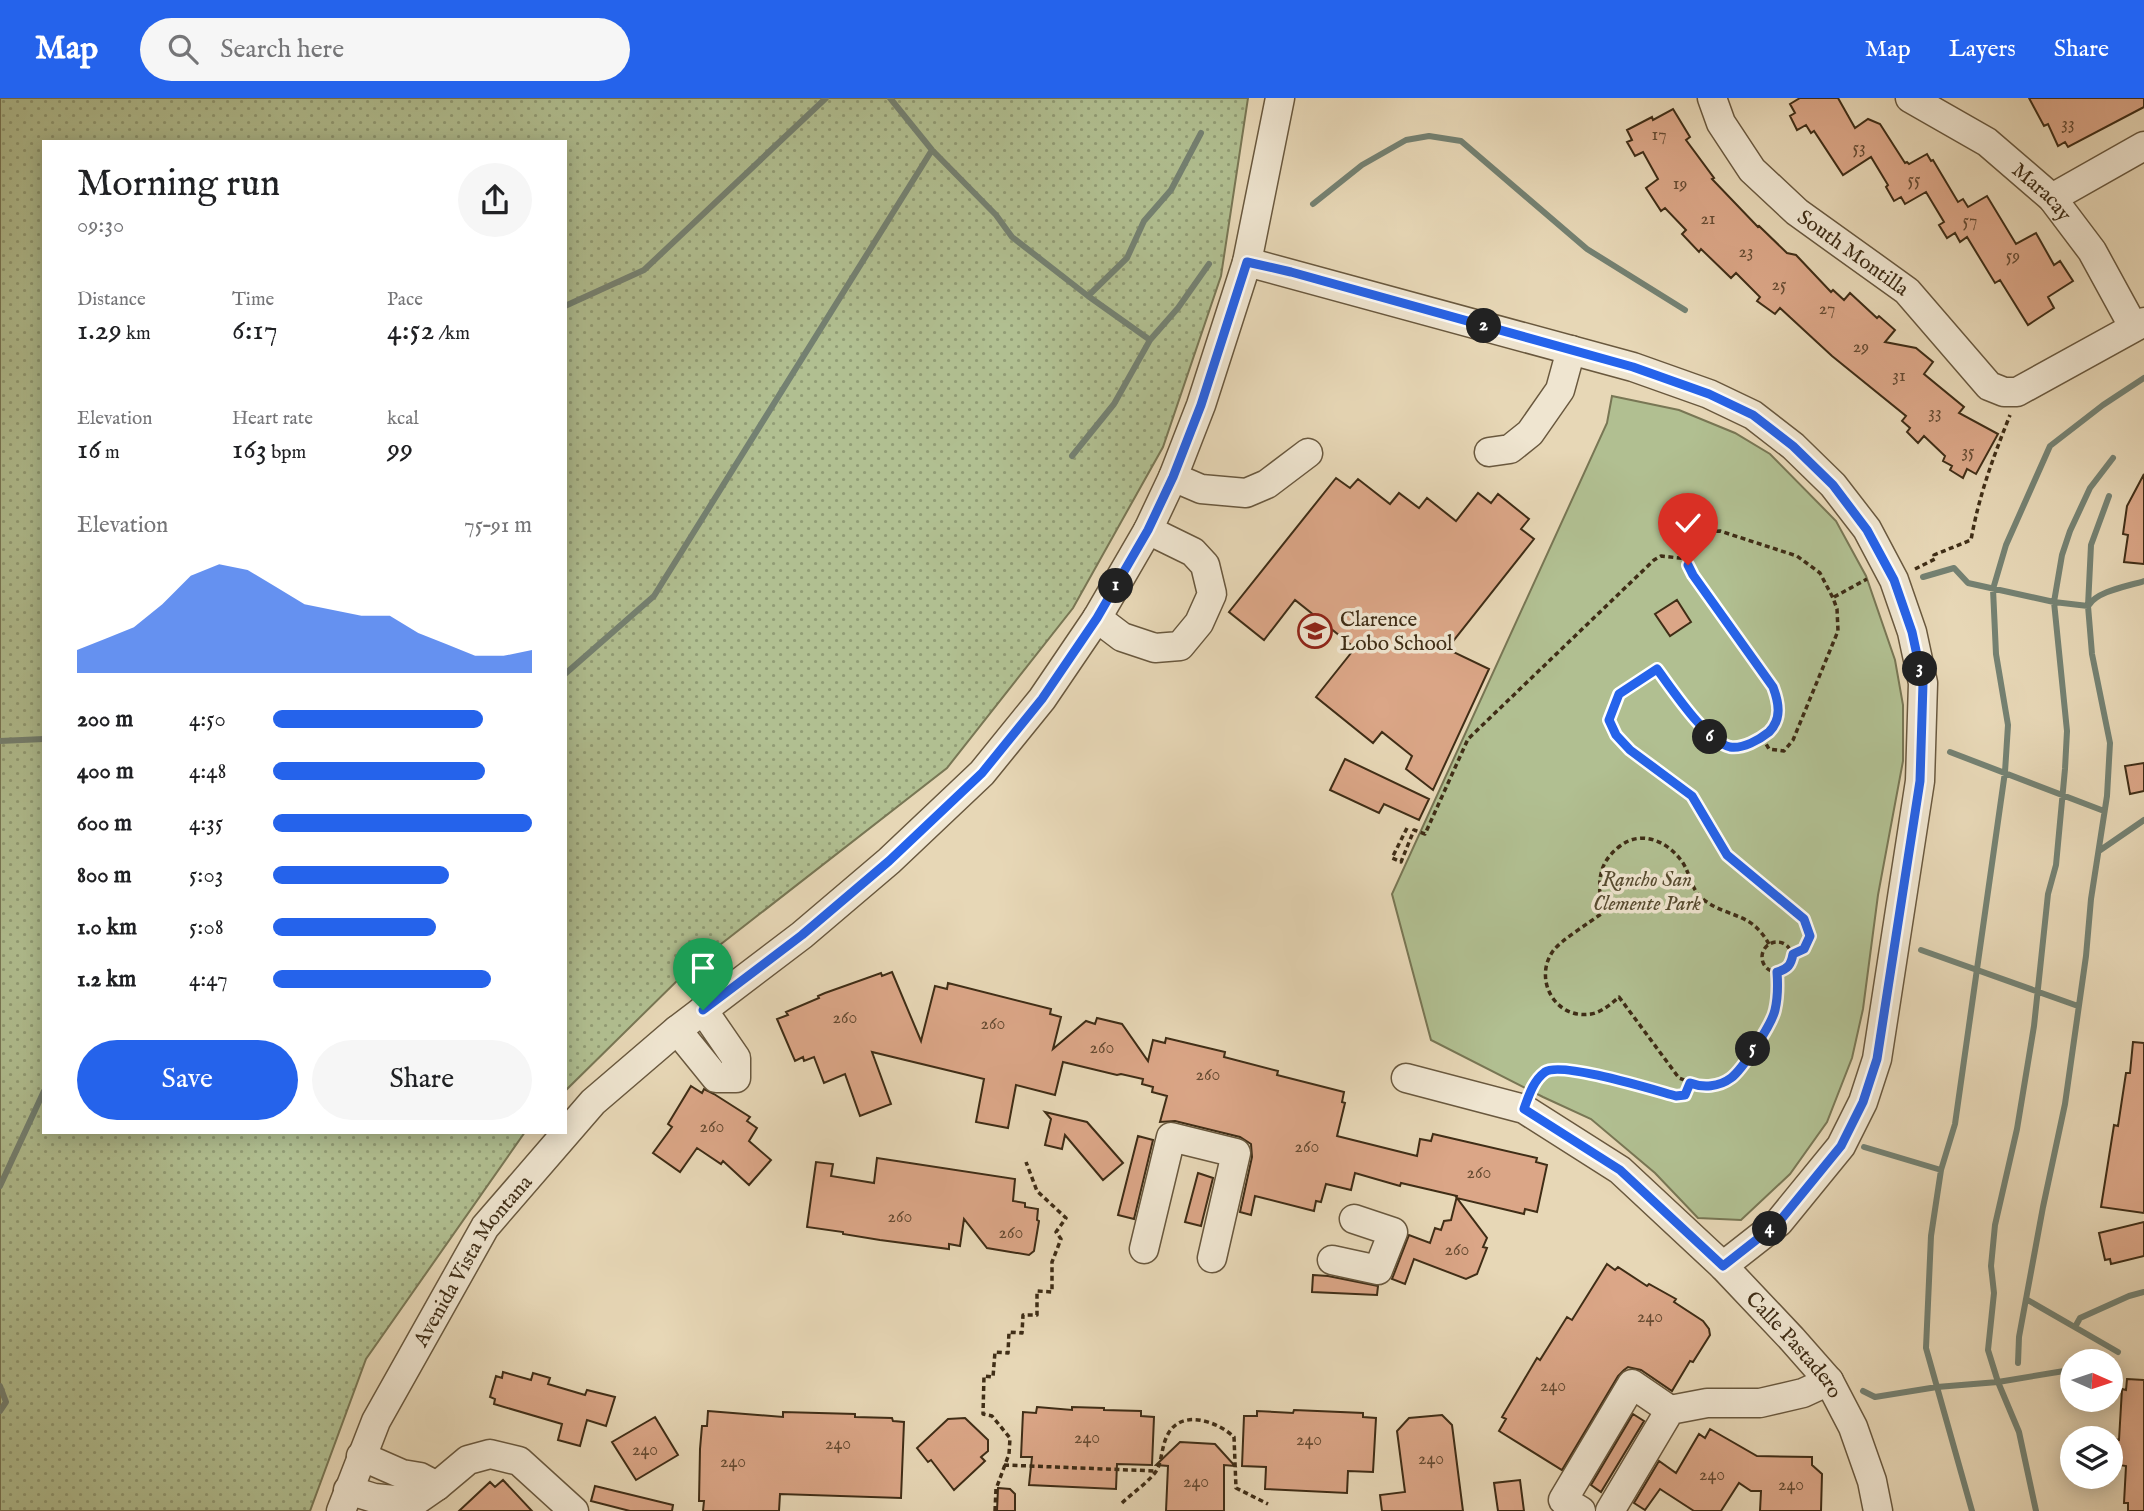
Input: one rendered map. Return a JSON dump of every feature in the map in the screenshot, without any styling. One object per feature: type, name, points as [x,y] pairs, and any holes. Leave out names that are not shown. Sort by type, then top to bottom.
[{"type":"street","name":"Avenida Vista Montana","points":[[567,1132],[593,1102],[677,1030],[802,935],[889,861],[982,773],[1042,699],[1097,618],[1148,530],[1173,477],[1201,405],[1247,262],[1280,98]]},
{"type":"street","name":"South Montilla","points":[[1712,98],[1721,123],[1752,170],[1797,212],[1907,291],[1989,386],[2011,392]]},
{"type":"street","name":"Maracay","points":[[1920,101],[1987,142],[2052,198],[2092,251],[2138,324]]},
{"type":"street","points":[[2052,198],[2144,146]]},
{"type":"street","points":[[1247,262],[1633,367],[1709,394],[1753,415],[1793,446],[1833,485],[1867,530],[1894,580],[1912,632],[1923,683],[1920,781],[1877,1059],[1863,1102],[1841,1146],[1779,1222],[1723,1266]]},
{"type":"street","points":[[2011,392],[2027,387],[2138,324]]},
{"type":"street","points":[[1489,452],[1510,449],[1530,433],[1560,390],[1571,350]]},
{"type":"street","points":[[1173,477],[1201,489],[1246,492],[1267,484],[1308,453]]},
{"type":"street","points":[[1097,618],[1122,637],[1155,648],[1180,646],[1199,623],[1212,594],[1205,565],[1193,552],[1148,530]]},
{"type":"street","points":[[677,1030],[716,1078],[736,1078],[736,1058],[703,1010]]},
{"type":"street","name":"Calle Pastadero","points":[[1406,1078],[1524,1109],[1620,1170],[1723,1266],[1829,1381],[1853,1427],[1872,1480],[1878,1511]]},
{"type":"street","name":"Avenida Vista Montana","points":[[344,1501],[376,1421],[485,1227],[565,1134]]},
{"type":"street","points":[[1144,1249],[1171,1137],[1236,1153],[1212,1258]]},
{"type":"street","points":[[1332,1260],[1378,1270],[1393,1232],[1354,1219]]},
{"type":"street","points":[[1581,1511],[1563,1500],[1632,1384],[1670,1410],[1707,1403],[1760,1403],[1802,1393],[1829,1381]]},
{"type":"street","points":[[1610,1511],[1670,1410]]},
{"type":"street","points":[[344,1501],[374,1498],[414,1502],[468,1460],[490,1454],[519,1461],[574,1511]]},
{"type":"street","points":[[361,1456],[402,1474],[420,1477],[437,1486]]},
{"type":"path","points":[[1918,568],[1935,559],[1934,555],[1971,540],[1987,471],[2011,414],[2011,392]]},
{"type":"path","points":[[1762,737],[1769,749],[1784,751],[1793,740],[1838,631],[1837,609],[1820,573],[1797,556],[1720,531],[1706,532],[1695,541],[1689,553],[1688,565],[1773,687],[1779,703],[1777,720],[1771,730],[1762,737],[1744,746],[1730,747],[1710,737],[1657,669],[1619,694],[1609,720],[1616,735],[1630,750],[1692,796],[1727,855],[1804,919],[1810,936],[1804,949],[1793,954]]},
{"type":"path","points":[[1407,828],[1392,858],[1401,862],[1415,830],[1424,834],[1468,739],[1654,560],[1661,556],[1689,559]]},
{"type":"path","points":[[1769,944],[1755,923],[1705,901],[1695,891],[1685,866],[1676,854],[1661,842],[1646,837],[1626,841],[1611,853],[1602,866],[1601,914],[1554,949],[1546,965],[1545,980],[1549,995],[1559,1006],[1572,1013],[1590,1014],[1609,1006],[1619,997],[1679,1078],[1700,1086],[1718,1085],[1733,1077],[1769,1026],[1779,991],[1777,972]]},
{"type":"path","points":[[1779,941],[1788,945],[1793,954],[1792,963],[1786,970],[1777,972],[1768,969],[1763,961],[1763,951],[1769,944],[1779,941]]},
{"type":"path","points":[[1524,1109],[1533,1084],[1547,1070],[1581,1072],[1676,1096],[1685,1095],[1690,1083]]},
{"type":"path","points":[[995,1511],[996,1489],[1009,1454],[1010,1438],[992,1416],[984,1414],[984,1376],[993,1377],[995,1352],[1008,1353],[1009,1332],[1022,1333],[1023,1315],[1037,1315],[1037,1291],[1052,1292],[1052,1262],[1061,1239],[1056,1232],[1066,1218],[1037,1191],[1026,1162]]},
{"type":"path","points":[[1122,1503],[1157,1471],[1167,1435],[1174,1426],[1186,1420],[1207,1421],[1225,1428],[1234,1437],[1236,1488],[1268,1504]]},
{"type":"path","points":[[1004,1465],[1157,1471]]},
{"type":"green space","points":[[0,98],[1248,98],[1221,276],[1163,447],[1073,608],[947,768],[689,969],[567,1089],[567,140],[42,140],[42,1134],[524,1134],[366,1359],[310,1511],[0,1511]]},
{"type":"green space","name":"Rancho San Clemente Park","points":[[1612,396],[1679,410],[1735,433],[1770,454],[1836,521],[1866,576],[1895,660],[1903,705],[1903,761],[1878,895],[1863,1009],[1852,1058],[1827,1122],[1790,1174],[1741,1220],[1698,1218],[1655,1173],[1591,1119],[1431,1040],[1392,894],[1607,423]]},
{"type":"building","points":[[1800,98],[1838,98],[1855,128],[1868,119],[1880,124],[1905,163],[1909,164],[1927,154],[1958,202],[1963,199],[1968,207],[1987,196],[2016,244],[2036,233],[2054,265],[2060,261],[2073,281],[2048,297],[2054,308],[2028,325],[2000,280],[1995,283],[1967,237],[1960,242],[1955,233],[1947,238],[1939,225],[1944,222],[1926,192],[1905,204],[1901,197],[1894,201],[1871,157],[1843,175],[1814,131],[1811,133],[1806,125],[1797,130],[1790,116],[1795,113],[1790,104]]},
{"type":"building","points":[[2029,98],[2144,98],[2144,107],[2068,147],[2065,142],[2058,146],[2048,124],[2044,126]]},
{"type":"building","points":[[1673,109],[1690,137],[1686,140],[1714,178],[1712,179],[1758,227],[1787,253],[1796,255],[1831,292],[1833,290],[1844,300],[1850,293],[1877,318],[1879,316],[1895,330],[1885,342],[1916,348],[1933,362],[1924,374],[1964,407],[1959,413],[1998,434],[1976,474],[1967,469],[1963,478],[1950,470],[1952,466],[1943,461],[1945,456],[1924,436],[1918,443],[1907,432],[1910,428],[1902,421],[1906,416],[1832,356],[1780,308],[1775,314],[1757,301],[1760,297],[1736,273],[1731,278],[1701,249],[1699,252],[1682,234],[1686,230],[1665,208],[1661,211],[1646,188],[1658,179],[1643,152],[1635,156],[1627,142],[1632,140],[1627,130]]},
{"type":"building","points":[[2144,474],[2144,564],[2124,562],[2128,535],[2123,534],[2127,506]]},
{"type":"building","points":[[1336,478],[1350,488],[1358,479],[1390,504],[1399,493],[1419,508],[1427,498],[1456,521],[1478,493],[1491,503],[1498,494],[1529,519],[1521,529],[1534,539],[1447,649],[1489,669],[1433,790],[1406,769],[1412,756],[1382,732],[1373,743],[1316,697],[1355,648],[1295,600],[1264,640],[1229,612]]},
{"type":"building","points":[[1677,600],[1691,622],[1670,636],[1655,614]]},
{"type":"building","points":[[1345,759],[1429,799],[1419,820],[1384,804],[1379,813],[1330,790]]},
{"type":"building","points":[[2144,763],[2144,791],[2130,794],[2125,766]]},
{"type":"building","points":[[892,972],[921,1041],[935,986],[947,989],[948,983],[1051,1009],[1050,1014],[1061,1017],[1053,1049],[1086,1021],[1095,1024],[1097,1018],[1122,1024],[1148,1061],[1153,1040],[1165,1043],[1166,1038],[1225,1052],[1224,1057],[1278,1071],[1277,1075],[1344,1092],[1342,1102],[1345,1103],[1337,1136],[1417,1156],[1420,1139],[1431,1141],[1433,1134],[1537,1158],[1536,1162],[1547,1165],[1537,1212],[1525,1209],[1524,1214],[1457,1198],[1487,1238],[1483,1247],[1487,1248],[1477,1274],[1466,1279],[1414,1259],[1405,1284],[1392,1279],[1409,1235],[1430,1243],[1435,1228],[1441,1230],[1444,1221],[1451,1220],[1457,1196],[1401,1183],[1400,1186],[1355,1173],[1351,1190],[1326,1184],[1321,1202],[1316,1201],[1314,1211],[1255,1196],[1251,1215],[1240,1212],[1252,1157],[1251,1144],[1240,1137],[1175,1121],[1160,1122],[1167,1096],[1152,1092],[1153,1087],[1142,1084],[1143,1079],[1063,1062],[1055,1095],[1016,1085],[1008,1128],[976,1122],[984,1079],[872,1052],[891,1104],[860,1116],[845,1074],[824,1083],[814,1057],[804,1061],[803,1057],[795,1061],[777,1019],[825,993],[881,973],[882,976]]},
{"type":"building","points":[[2133,1042],[2144,1043],[2144,1213],[2101,1207],[2114,1125],[2118,1126],[2126,1073],[2130,1073]]},
{"type":"building","points":[[691,1086],[702,1093],[704,1089],[714,1094],[750,1117],[747,1121],[757,1128],[749,1141],[771,1160],[749,1185],[723,1161],[721,1164],[697,1148],[680,1172],[653,1153],[672,1127],[668,1124]]},
{"type":"building","points":[[1045,1112],[1087,1122],[1123,1163],[1103,1180],[1065,1135],[1062,1149],[1045,1145],[1051,1119]]},
{"type":"building","points":[[1138,1136],[1153,1140],[1134,1219],[1118,1215]]},
{"type":"building","points":[[877,1158],[1015,1179],[1013,1201],[1038,1209],[1039,1221],[1034,1251],[1029,1255],[987,1248],[964,1219],[960,1246],[949,1244],[949,1249],[807,1227],[816,1162],[833,1164],[831,1176],[874,1183]]},
{"type":"building","points":[[1198,1173],[1213,1178],[1201,1226],[1185,1222]]},
{"type":"building","points":[[2144,1222],[2144,1256],[2111,1264],[2110,1259],[2105,1260],[2099,1233]]},
{"type":"building","points":[[1607,1264],[1615,1270],[1618,1267],[1647,1286],[1649,1284],[1676,1299],[1674,1302],[1703,1321],[1710,1335],[1672,1391],[1641,1370],[1628,1367],[1624,1370],[1562,1470],[1499,1431],[1506,1419],[1502,1417],[1537,1358],[1540,1360],[1567,1317],[1572,1320]]},
{"type":"building","points":[[1313,1275],[1378,1286],[1377,1295],[1312,1292]]},
{"type":"building","points":[[503,1372],[531,1380],[533,1373],[550,1378],[548,1384],[585,1395],[587,1390],[615,1397],[606,1426],[587,1420],[580,1446],[558,1440],[562,1424],[494,1404],[495,1399],[490,1397],[496,1376],[502,1378]]},
{"type":"building","points":[[2127,1379],[2144,1380],[2144,1511],[2128,1511],[2128,1503],[2124,1503],[2126,1466],[2123,1466],[2123,1426],[2120,1426],[2123,1389],[2126,1390]]},
{"type":"building","points":[[1037,1407],[1141,1411],[1141,1416],[1154,1417],[1152,1465],[1117,1464],[1116,1489],[1029,1485],[1032,1457],[1021,1457],[1023,1412],[1036,1413]]},
{"type":"building","points":[[1294,1410],[1363,1413],[1363,1417],[1376,1418],[1373,1472],[1348,1471],[1347,1493],[1265,1489],[1266,1467],[1242,1466],[1244,1416],[1257,1416],[1257,1411],[1293,1413]]},
{"type":"building","points":[[708,1411],[783,1417],[783,1412],[855,1414],[855,1417],[892,1418],[893,1421],[904,1422],[901,1498],[780,1494],[779,1511],[703,1511],[704,1501],[699,1501],[700,1449],[702,1426],[707,1426]]},
{"type":"building","points":[[1633,1414],[1644,1421],[1601,1492],[1591,1485]]},
{"type":"building","points":[[1442,1415],[1452,1425],[1463,1511],[1382,1511],[1380,1495],[1405,1492],[1397,1431],[1409,1418]]},
{"type":"building","points":[[655,1417],[678,1455],[636,1480],[612,1442]]},
{"type":"building","points":[[965,1418],[988,1440],[988,1451],[981,1457],[985,1461],[954,1490],[931,1460],[928,1462],[917,1448],[948,1419]]},
{"type":"building","points":[[1710,1429],[1757,1456],[1812,1457],[1812,1465],[1822,1474],[1821,1511],[1760,1511],[1761,1491],[1751,1491],[1739,1483],[1721,1511],[1694,1511],[1660,1489],[1645,1510],[1634,1503],[1659,1461],[1676,1473],[1699,1434],[1705,1438]]},
{"type":"building","points":[[1180,1442],[1215,1444],[1235,1466],[1224,1465],[1224,1511],[1166,1511],[1168,1466],[1156,1465]]},
{"type":"building","points":[[503,1480],[532,1511],[459,1511],[490,1482],[495,1487]]},
{"type":"building","points":[[1520,1480],[1524,1511],[1498,1511],[1494,1483]]},
{"type":"building","points":[[595,1486],[673,1505],[672,1511],[630,1511],[591,1501]]},
{"type":"building","points":[[998,1488],[1010,1489],[1015,1494],[1015,1511],[997,1511]]},
{"type":"waterway","points":[[567,305],[644,270],[826,98]]},
{"type":"waterway","points":[[890,98],[932,150],[996,215],[1012,237],[1150,340]]},
{"type":"waterway","points":[[1088,296],[1127,258],[1144,221],[1171,190],[1201,133]]},
{"type":"waterway","points":[[1313,204],[1362,165],[1406,140],[1429,136],[1461,141],[1587,249],[1685,310]]},
{"type":"waterway","points":[[567,672],[654,596],[932,150]]},
{"type":"waterway","points":[[1072,456],[1114,404],[1150,340],[1178,308],[1209,264]]},
{"type":"waterway","points":[[1972,1511],[1926,1348],[1931,1236],[1941,1170],[1955,1124],[2005,772],[2008,725],[1996,654],[1993,589],[2006,545],[2050,446],[2103,405],[2144,378]]},
{"type":"waterway","points":[[2036,1511],[2019,1432],[1988,1350],[1994,1293],[1991,1266],[1995,1225],[2017,1129],[2034,1026],[2048,894],[2056,865],[2067,731],[2054,602],[2062,555],[2070,531],[2090,488],[2113,458]]},
{"type":"waterway","points":[[2018,1363],[2019,1337],[2065,1104],[2107,796],[2110,743],[2092,654],[2088,606],[2091,545],[2109,496]]},
{"type":"waterway","points":[[1923,577],[1954,568],[1968,583],[2054,602],[2088,606]]},
{"type":"waterway","points":[[2089,605],[2099,596],[2144,581]]},
{"type":"waterway","points":[[0,741],[42,739]]},
{"type":"waterway","points":[[1950,752],[2104,811]]},
{"type":"waterway","points":[[2099,851],[2144,820]]},
{"type":"waterway","points":[[1921,950],[2078,1006]]},
{"type":"waterway","points":[[0,1186],[42,1095]]},
{"type":"waterway","points":[[1864,1147],[1941,1170]]},
{"type":"waterway","points":[[2075,1327],[2080,1318],[2144,1292]]},
{"type":"waterway","points":[[2026,1299],[2113,1349]]},
{"type":"waterway","points":[[1863,1391],[1875,1397],[2060,1372]]},
{"type":"waterway","points":[[0,1386],[6,1402],[0,1411]]},
{"type":"place","name":"Clarence Lobo School","points":[[1315,631]]},
{"type":"route","points":[[703,1010],[802,935],[889,861],[982,773],[1042,699],[1097,618],[1148,530],[1173,477],[1201,405],[1247,262],[1291,272],[1633,367],[1709,394],[1753,415],[1793,446],[1833,485],[1867,530],[1894,580],[1912,632],[1923,683],[1923,727],[1920,781],[1877,1059],[1863,1102],[1841,1146],[1779,1222],[1723,1266],[1620,1170],[1524,1109],[1533,1084],[1547,1070],[1581,1072],[1676,1096],[1685,1095],[1690,1083],[1700,1086],[1718,1085],[1733,1077],[1769,1026],[1775,1012],[1779,991],[1777,972],[1786,970],[1792,963],[1793,954],[1804,949],[1810,936],[1804,919],[1727,855],[1692,796],[1630,750],[1616,735],[1609,720],[1619,694],[1657,669],[1710,737],[1730,747],[1744,746],[1762,737],[1771,730],[1777,720],[1779,703],[1773,687],[1688,565]]}]
